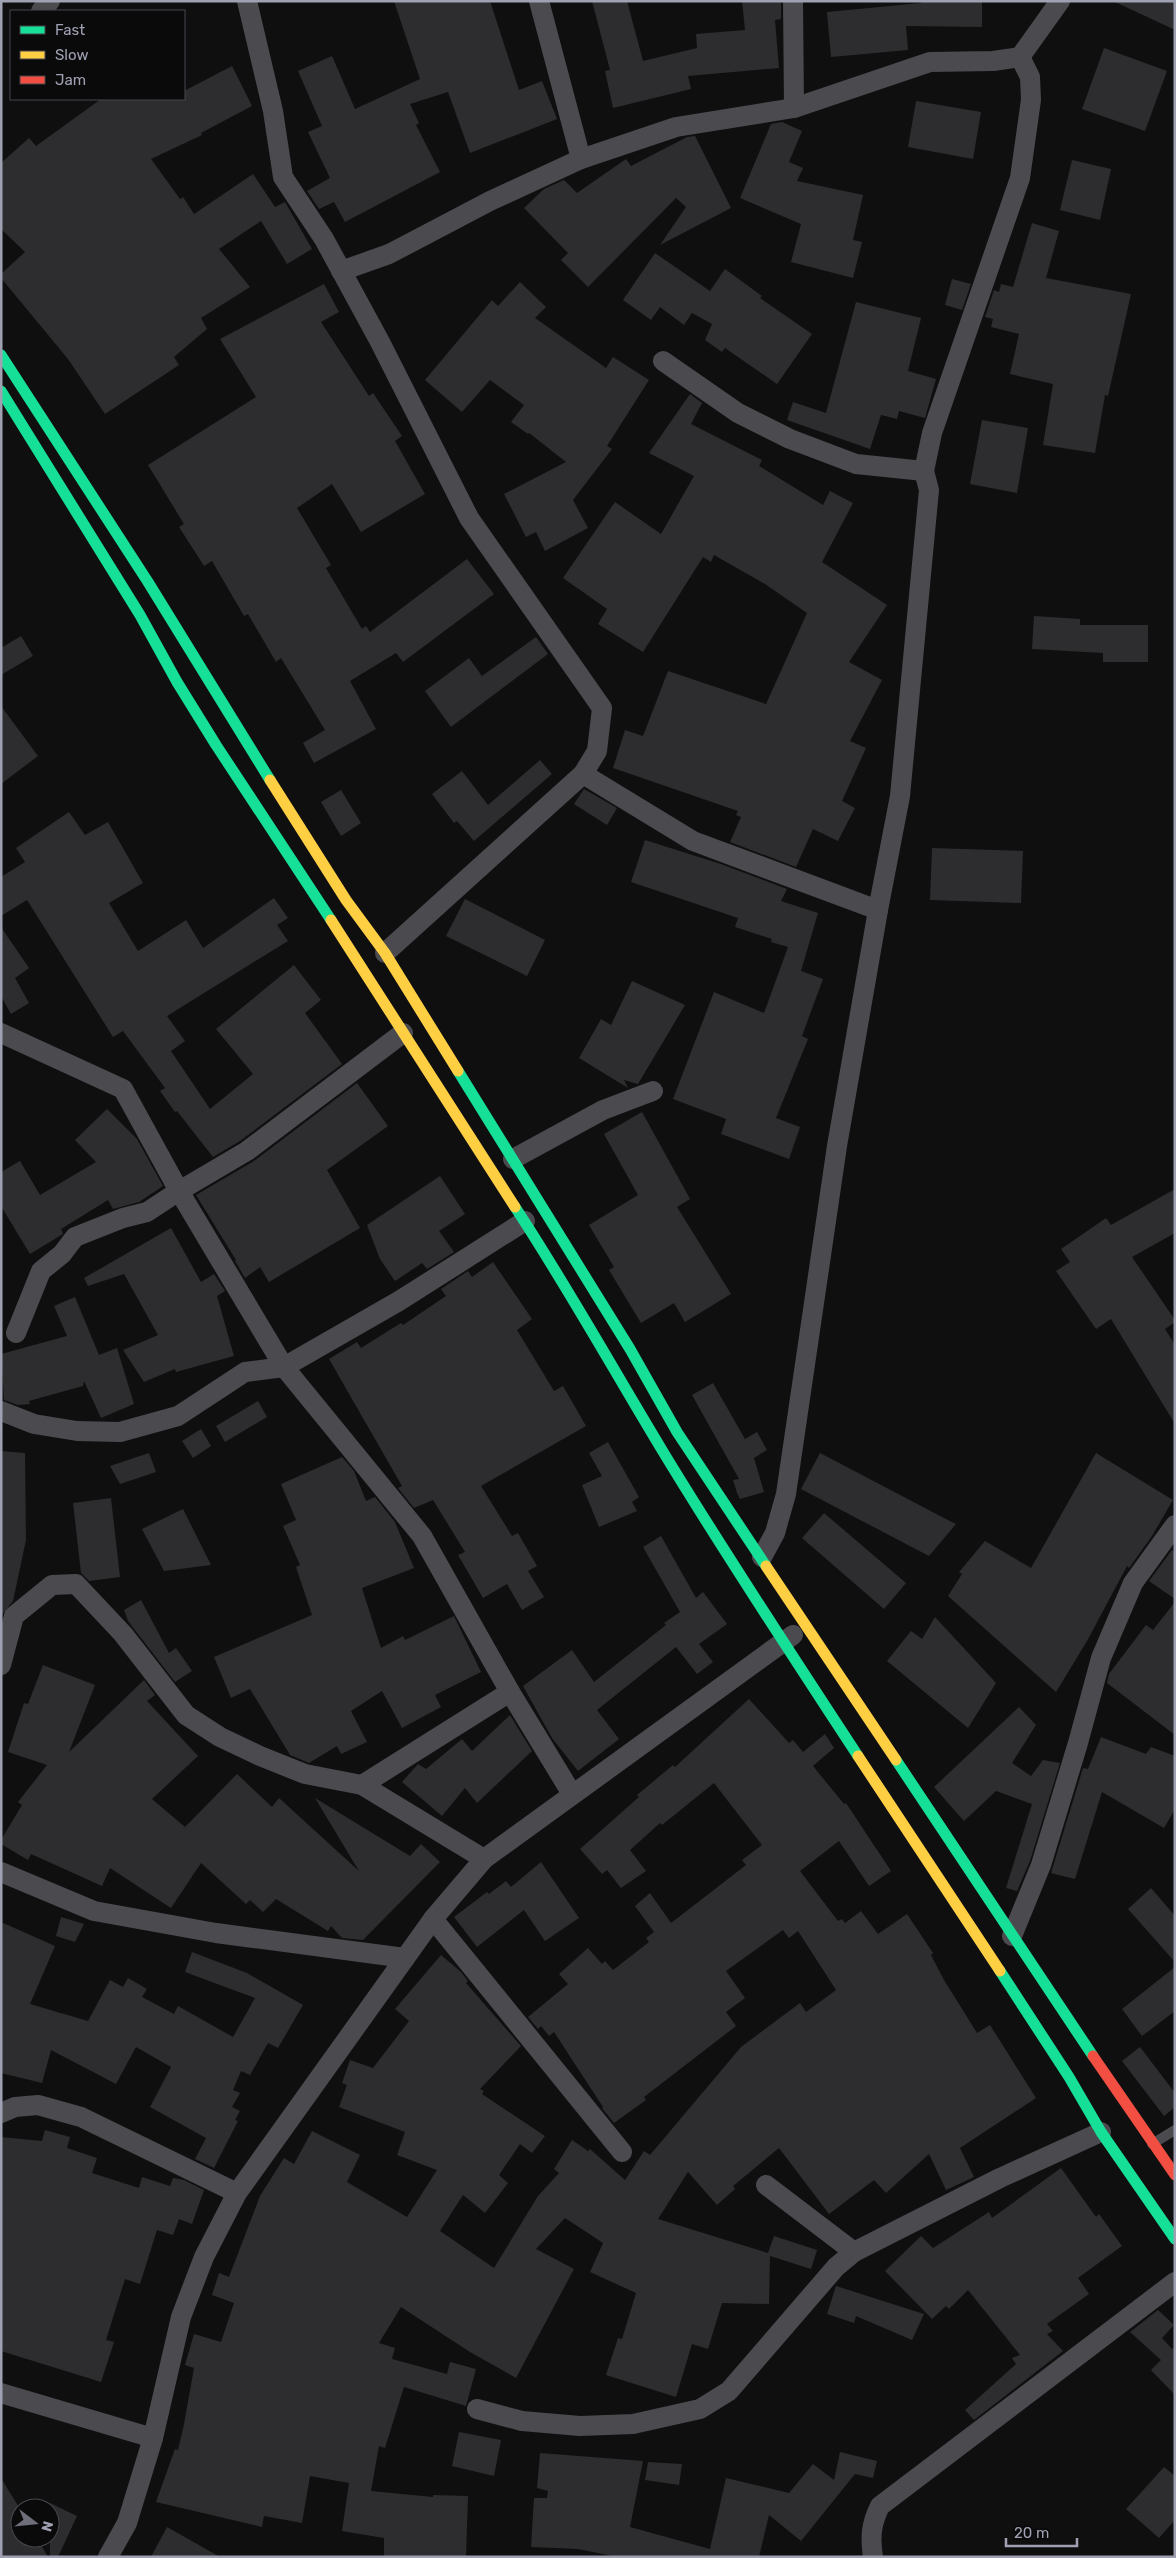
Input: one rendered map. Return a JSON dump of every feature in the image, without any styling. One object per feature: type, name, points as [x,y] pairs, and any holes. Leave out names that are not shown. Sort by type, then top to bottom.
[{"type":"main road","points":[[1,355],[148,582],[199,667],[346,900],[385,953],[630,1349],[677,1432],[762,1557],[806,1627],[1012,1936],[1152,2144],[1175,2175]]},
{"type":"main road","points":[[1,391],[140,615],[177,682],[211,737],[315,894],[402,1033],[525,1221],[586,1318],[667,1458],[783,1642],[1069,2076],[1101,2132],[1175,2239]]},
{"type":"street","points":[[247,1],[273,111],[283,177],[324,239],[380,342],[469,518],[602,708],[597,751],[583,774],[385,953]]},
{"type":"street","points":[[539,1],[581,159]]},
{"type":"street","points":[[793,1],[794,108]]},
{"type":"street","points":[[340,271],[389,254],[490,201],[581,159],[676,127],[794,108],[930,62],[993,61],[1020,57],[1060,1]]},
{"type":"street","points":[[762,1557],[775,1533],[786,1494],[837,1146],[900,796],[928,490],[924,471],[932,433],[1020,178],[1032,100],[1030,77],[1020,57]]},
{"type":"street","points":[[663,361],[738,413],[790,439],[856,464],[924,471]]},
{"type":"street","points":[[583,774],[693,842],[878,910]]},
{"type":"street","points":[[1,1033],[123,1089],[179,1191],[284,1367],[422,1536],[510,1692],[572,1794]]},
{"type":"street","points":[[16,1333],[41,1271],[62,1254],[75,1237],[122,1218],[147,1212],[247,1151],[402,1033]]},
{"type":"street","points":[[513,1159],[603,1110],[653,1091]]},
{"type":"street","points":[[1,1411],[34,1424],[77,1431],[120,1432],[178,1416],[245,1372],[284,1367],[399,1301],[525,1221]]},
{"type":"street","points":[[1012,1936],[1041,1865],[1078,1743],[1101,1658],[1133,1583],[1175,1526]]},
{"type":"street","points":[[1,1665],[14,1616],[52,1585],[76,1584],[123,1634],[186,1715],[220,1737],[305,1774],[362,1785],[484,1858]]},
{"type":"street","points":[[108,2557],[127,2523],[153,2438],[182,2317],[204,2258],[237,2194],[433,1919],[484,1858],[806,1627]]},
{"type":"street","points":[[362,1785],[510,1692]]},
{"type":"street","points":[[1,1872],[94,1911],[216,1933],[405,1958]]},
{"type":"street","points":[[433,1919],[622,2152]]},
{"type":"street","points":[[1,2113],[15,2106],[38,2104],[82,2117],[237,2194]]},
{"type":"street","points":[[477,2410],[522,2421],[580,2426],[633,2424],[700,2408],[729,2391],[836,2267],[854,2252],[1000,2178],[1101,2132]]},
{"type":"street","points":[[766,2185],[854,2252]]},
{"type":"street","points":[[873,2557],[871,2543],[872,2523],[880,2506],[1175,2282]]},
{"type":"street","points":[[1,2393],[153,2438]]},
{"type":"lane","points":[[1152,2144],[1175,2130]]},
{"type":"building","points":[[394,1],[490,1],[519,90],[542,81],[557,119],[470,153],[448,92],[410,104],[419,123],[416,125],[440,172],[345,222],[334,202],[319,209],[307,191],[330,178],[308,132],[322,126],[298,71],[332,56],[355,109],[420,79]]},
{"type":"building","points":[[592,1],[627,1],[643,61],[697,48],[696,34],[745,30],[742,1],[781,1],[781,19],[775,20],[779,68],[688,76],[691,89],[613,108],[605,71],[610,70]]},
{"type":"building","points":[[921,1],[982,1],[982,27],[906,26],[908,50],[831,57],[827,12],[921,3]]},
{"type":"building","points":[[1113,1],[1175,1],[1175,30]]},
{"type":"building","points":[[1104,48],[1167,71],[1145,131],[1082,109]]},
{"type":"building","points":[[232,66],[252,106],[201,133],[202,135],[151,159],[180,199],[183,197],[194,214],[253,174],[275,207],[285,202],[312,249],[287,264],[261,221],[219,249],[250,287],[201,318],[207,329],[174,357],[179,365],[105,414],[68,359],[1,278],[1,274],[25,252],[1,229],[1,163],[29,138],[36,146],[100,100],[185,100],[185,90]]},
{"type":"building","points":[[916,101],[981,112],[973,159],[908,147]]},
{"type":"building","points":[[782,122],[802,131],[789,162],[803,168],[797,181],[863,195],[853,240],[862,242],[853,278],[791,262],[801,224],[740,198],[771,124]]},
{"type":"building","points":[[695,136],[731,208],[660,245],[686,207],[676,198],[588,287],[561,260],[568,253],[524,208],[544,189],[564,180],[577,193],[626,159],[631,166],[687,137]]},
{"type":"building","points":[[1072,160],[1111,169],[1100,220],[1060,210]]},
{"type":"building","points":[[1032,223],[1059,231],[1046,278],[1131,294],[1108,396],[1105,395],[1095,453],[1043,445],[1053,384],[1010,374],[1019,334],[991,327],[993,319],[985,317],[994,290],[999,292],[1001,284],[1013,287]]},
{"type":"building","points":[[655,253],[710,291],[725,269],[762,296],[760,298],[812,334],[777,384],[725,348],[722,352],[705,340],[712,324],[692,313],[684,325],[660,307],[651,320],[623,300]]},
{"type":"building","points":[[952,279],[971,284],[962,310],[945,305]]},
{"type":"building","points":[[520,282],[546,307],[535,318],[606,368],[613,357],[649,380],[607,446],[612,449],[573,500],[588,528],[545,551],[536,532],[526,537],[504,494],[566,462],[529,433],[511,422],[524,405],[490,380],[462,412],[425,380],[492,300],[498,306]]},
{"type":"building","points":[[324,284],[339,312],[321,322],[369,396],[373,393],[402,436],[395,441],[425,494],[361,532],[332,484],[297,508],[331,565],[326,568],[362,629],[366,626],[370,632],[467,559],[494,594],[403,662],[396,653],[350,681],[376,729],[314,763],[303,743],[325,730],[281,658],[276,662],[248,614],[244,616],[212,561],[204,566],[179,527],[184,524],[148,465],[256,397],[220,339]]},
{"type":"building","points":[[856,302],[921,318],[908,371],[936,379],[925,418],[899,411],[897,419],[881,415],[870,449],[787,420],[793,402],[826,413]]},
{"type":"building","points":[[690,394],[702,403],[691,424],[762,460],[759,466],[823,505],[830,491],[853,503],[822,562],[887,605],[849,662],[882,680],[850,741],[866,748],[842,801],[855,808],[838,841],[813,829],[796,867],[730,842],[741,817],[736,815],[738,811],[613,768],[625,730],[643,736],[668,671],[766,704],[807,613],[765,584],[714,555],[711,562],[703,557],[643,652],[598,624],[607,609],[563,578],[615,502],[661,534],[694,476],[649,453]]},
{"type":"building","points":[[982,420],[1028,428],[1017,493],[970,484]]},
{"type":"building","points":[[1034,616],[1080,619],[1080,625],[1148,625],[1148,662],[1103,662],[1103,653],[1032,649]]},
{"type":"building","points":[[21,636],[33,656],[1,675],[1,648]]},
{"type":"building","points":[[536,637],[548,654],[451,727],[425,691],[469,658],[482,676]]},
{"type":"building","points":[[1,706],[38,756],[1,784]]},
{"type":"building","points":[[540,760],[552,774],[474,841],[457,821],[454,823],[432,794],[462,771],[488,805]]},
{"type":"building","points":[[584,789],[617,808],[607,825],[574,804]]},
{"type":"building","points":[[341,790],[361,823],[341,836],[321,802]]},
{"type":"building","points":[[69,812],[85,835],[108,822],[143,883],[109,903],[138,951],[186,920],[203,948],[274,898],[288,918],[277,925],[288,941],[167,1016],[185,1041],[171,1051],[210,1109],[253,1074],[216,1029],[294,965],[321,1000],[305,1013],[342,1064],[240,1141],[213,1157],[160,1091],[165,1088],[123,1031],[113,1037],[27,900],[1,916],[1,877],[25,862],[16,848]]},
{"type":"building","points":[[645,840],[721,864],[787,889],[781,901],[818,913],[801,971],[823,979],[802,1036],[808,1039],[776,1118],[800,1127],[789,1159],[721,1134],[726,1119],[673,1099],[714,992],[764,1013],[788,947],[771,942],[772,939],[735,927],[738,918],[631,882]]},
{"type":"building","points":[[932,848],[1023,851],[1021,903],[930,900]]},
{"type":"building","points":[[465,899],[545,940],[527,976],[446,936]]},
{"type":"building","points":[[1,927],[29,968],[15,978],[29,1003],[11,1014],[1,996]]},
{"type":"building","points":[[632,981],[685,1005],[638,1084],[624,1080],[628,1088],[579,1058],[601,1019],[611,1025]]},
{"type":"building","points":[[357,1083],[388,1126],[327,1170],[360,1228],[269,1282],[260,1267],[245,1278],[196,1195],[254,1161]]},
{"type":"building","points":[[107,1109],[137,1139],[163,1186],[139,1202],[113,1209],[108,1200],[61,1229],[63,1234],[30,1254],[1,1206],[1,1172],[20,1161],[40,1195],[96,1162],[75,1140]]},
{"type":"building","points":[[642,1112],[690,1199],[677,1207],[731,1294],[685,1322],[674,1303],[641,1323],[609,1270],[614,1267],[589,1225],[638,1195],[604,1134]]},
{"type":"building","points":[[440,1176],[465,1214],[439,1231],[454,1252],[427,1269],[422,1263],[395,1281],[380,1259],[367,1225]]},
{"type":"building","points":[[1175,1189],[1175,1233],[1132,1257],[1175,1320],[1165,1329],[1175,1345],[1175,1424],[1111,1319],[1096,1329],[1056,1271],[1070,1262],[1061,1249],[1106,1218],[1111,1225]]},
{"type":"building","points":[[171,1228],[201,1282],[214,1274],[225,1291],[217,1296],[234,1356],[176,1372],[175,1369],[144,1382],[123,1350],[158,1335],[124,1274],[88,1286],[84,1278]]},
{"type":"building","points":[[493,1262],[532,1319],[517,1330],[554,1391],[563,1386],[586,1426],[481,1486],[512,1536],[518,1533],[537,1566],[528,1571],[544,1597],[522,1610],[507,1584],[483,1598],[458,1555],[465,1552],[433,1500],[414,1508],[398,1488],[402,1486],[329,1359],[357,1342],[361,1348],[401,1323],[403,1325],[446,1296],[441,1289],[468,1271],[472,1277]]},
{"type":"building","points":[[75,1297],[99,1355],[117,1348],[134,1404],[101,1418],[84,1381],[83,1386],[29,1401],[30,1404],[18,1405],[4,1400],[1,1354],[67,1336],[54,1306]]},
{"type":"building","points":[[713,1383],[745,1439],[757,1432],[767,1450],[754,1458],[764,1492],[740,1499],[737,1493],[733,1480],[739,1479],[692,1395]]},
{"type":"building","points":[[258,1401],[267,1417],[225,1442],[216,1426]]},
{"type":"building","points":[[201,1429],[211,1446],[193,1458],[182,1441]]},
{"type":"building","points":[[608,1442],[639,1497],[632,1502],[637,1511],[599,1527],[582,1485],[602,1476],[589,1453]]},
{"type":"building","points":[[1,1451],[25,1453],[26,1540],[13,1601],[2,1615]]},
{"type":"building","points":[[149,1453],[156,1472],[120,1484],[110,1466]]},
{"type":"building","points":[[820,1453],[956,1524],[929,1556],[801,1489]]},
{"type":"building","points":[[1096,1453],[1173,1500],[1152,1536],[1129,1568],[1127,1566],[1087,1641],[1056,1692],[948,1596],[962,1574],[959,1572],[985,1541],[1031,1568]]},
{"type":"building","points":[[342,1457],[354,1471],[366,1501],[375,1497],[395,1522],[414,1568],[362,1588],[381,1648],[403,1636],[405,1640],[454,1616],[481,1672],[435,1695],[441,1707],[402,1728],[382,1691],[351,1711],[367,1742],[341,1754],[337,1746],[309,1763],[290,1755],[250,1689],[231,1698],[214,1657],[312,1615],[296,1567],[300,1565],[283,1526],[296,1520],[281,1484]]},
{"type":"building","points":[[111,1498],[120,1577],[89,1581],[81,1573],[73,1503]]},
{"type":"building","points":[[183,1509],[211,1565],[164,1571],[142,1529]]},
{"type":"building","points":[[824,1513],[906,1583],[884,1609],[802,1538]]},
{"type":"building","points":[[661,1536],[696,1598],[703,1592],[727,1624],[699,1644],[713,1662],[697,1674],[676,1647],[597,1710],[619,1739],[578,1771],[552,1738],[523,1686],[572,1650],[594,1682],[666,1625],[664,1623],[680,1612],[643,1547]]},
{"type":"building","points":[[1172,1550],[1175,1552],[1175,1599],[1149,1581]]},
{"type":"building","points":[[141,1600],[169,1653],[176,1648],[192,1671],[175,1682],[128,1621],[124,1610]]},
{"type":"building","points":[[1175,1602],[1175,1735],[1107,1683],[1109,1674],[1146,1625],[1153,1630]]},
{"type":"building","points":[[935,1617],[996,1683],[968,1728],[887,1661],[911,1631],[922,1639]]},
{"type":"building","points":[[43,1665],[95,1685],[69,1752],[144,1680],[155,1695],[147,1701],[198,1756],[152,1799],[185,1827],[237,1774],[272,1807],[279,1798],[359,1871],[315,1798],[410,1856],[421,1844],[440,1862],[363,1940],[342,1938],[331,1926],[328,1931],[276,1899],[263,1912],[250,1900],[246,1904],[201,1863],[171,1908],[110,1868],[102,1886],[31,1854],[28,1860],[1,1844],[1,1840],[22,1805],[18,1802],[47,1765],[8,1752],[24,1703],[28,1704]]},
{"type":"building","points":[[749,1699],[789,1743],[793,1740],[803,1752],[825,1734],[834,1748],[813,1766],[844,1804],[846,1803],[891,1871],[869,1886],[839,1841],[800,1871],[838,1921],[842,1919],[845,1923],[861,1911],[878,1934],[907,1914],[933,1953],[931,1955],[944,1980],[977,2033],[990,2025],[1036,2098],[960,2148],[974,2177],[946,2190],[929,2154],[886,2193],[874,2180],[829,2214],[779,2148],[733,2186],[735,2189],[717,2205],[688,2172],[658,2219],[768,2253],[774,2236],[817,2250],[811,2269],[770,2256],[769,2304],[722,2303],[708,2349],[692,2344],[676,2397],[606,2375],[618,2338],[622,2339],[636,2293],[590,2272],[603,2243],[565,2218],[536,2249],[574,2269],[516,2378],[470,2352],[401,2307],[379,2343],[395,2348],[392,2359],[447,2374],[450,2362],[476,2369],[466,2406],[404,2387],[385,2448],[379,2446],[371,2491],[433,2497],[433,2495],[468,2496],[466,2557],[384,2557],[384,2538],[342,2531],[349,2483],[310,2476],[302,2523],[264,2516],[262,2527],[156,2502],[175,2449],[178,2450],[184,2424],[194,2368],[185,2365],[194,2334],[221,2342],[234,2303],[212,2295],[219,2273],[229,2277],[260,2196],[284,2158],[294,2164],[312,2131],[360,2155],[347,2182],[407,2217],[437,2170],[397,2155],[405,2132],[339,2107],[347,2085],[342,2083],[350,2060],[373,2068],[409,2021],[395,2009],[441,1955],[461,1972],[468,1981],[466,1983],[521,2046],[480,2089],[484,2091],[482,2094],[545,2136],[532,2153],[520,2144],[499,2175],[508,2183],[485,2213],[463,2195],[440,2231],[494,2268],[538,2196],[559,2173],[554,2169],[572,2140],[588,2151],[590,2149],[625,2180],[644,2151],[650,2155],[741,2047],[800,2003],[806,2012],[836,1990],[798,1931],[789,1938],[783,1930],[726,1971],[745,1998],[726,2012],[736,2026],[644,2097],[646,2100],[614,2123],[602,2108],[554,2032],[549,2036],[541,2026],[538,2029],[528,2017],[568,1984],[559,1974],[588,1948],[602,1964],[605,1961],[613,1970],[649,1942],[646,1938],[654,1932],[635,1906],[650,1893],[671,1923],[746,1865],[742,1860],[762,1845],[714,1783],[662,1825],[660,1823],[630,1850],[646,1871],[621,1888],[607,1870],[602,1874],[580,1849],[639,1797],[637,1795],[673,1765],[675,1767]]},
{"type":"building","points":[[1019,1707],[1036,1725],[1012,1763],[1031,1776],[1043,1760],[1060,1763],[1030,1861],[1017,1891],[1006,1888],[1032,1804],[996,1791],[964,1821],[934,1787]]},
{"type":"building","points":[[510,1715],[532,1751],[477,1803],[465,1788],[442,1816],[402,1782],[418,1764],[426,1769],[462,1739],[472,1751]]},
{"type":"building","points":[[1101,1737],[1146,1754],[1151,1747],[1175,1756],[1175,1809],[1164,1828],[1102,1792],[1075,1879],[1051,1873],[1083,1768],[1088,1769]]},
{"type":"building","points":[[541,1862],[579,1918],[545,1941],[524,1910],[477,1947],[454,1917],[487,1892],[489,1894],[506,1881],[511,1887]]},
{"type":"building","points":[[1151,1888],[1175,1916],[1175,1962],[1128,1909]]},
{"type":"building","points":[[61,1917],[84,1924],[75,1942],[56,1936]]},
{"type":"building","points":[[1,1922],[55,1946],[30,2004],[88,2021],[110,1980],[123,1987],[128,1978],[147,1989],[142,1997],[174,2014],[178,2006],[233,2037],[255,1998],[185,1972],[192,1952],[247,1973],[303,2005],[278,2048],[268,2043],[250,2075],[241,2071],[233,2090],[240,2093],[232,2107],[240,2111],[235,2120],[238,2121],[214,2168],[195,2159],[206,2138],[150,2107],[171,2067],[136,2047],[116,2084],[51,2050],[42,2083],[1,2073]]},
{"type":"building","points":[[1175,1967],[1175,2011],[1142,2036],[1122,2009]]},
{"type":"building","points":[[1140,2047],[1175,2093],[1175,2107],[1164,2116],[1122,2061]]},
{"type":"building","points":[[45,2130],[70,2137],[67,2148],[97,2158],[92,2173],[139,2188],[142,2177],[170,2186],[173,2178],[184,2180],[204,2190],[192,2224],[179,2219],[173,2235],[157,2230],[140,2284],[125,2279],[106,2340],[114,2342],[101,2382],[1,2351],[1,2137],[42,2141]]},
{"type":"building","points":[[1061,2168],[1096,2217],[1099,2214],[1122,2246],[1078,2278],[1089,2294],[1047,2324],[1053,2331],[1047,2334],[1063,2351],[974,2420],[965,2410],[1016,2364],[1012,2358],[1020,2355],[968,2290],[949,2309],[946,2306],[932,2319],[885,2271],[921,2236],[933,2248],[989,2212],[992,2218]]},
{"type":"building","points":[[836,2286],[924,2314],[912,2340],[856,2316],[854,2323],[827,2314]]},
{"type":"building","points":[[1158,2310],[1174,2325],[1162,2338],[1172,2349],[1175,2347],[1175,2395],[1151,2370],[1161,2360],[1130,2332]]},
{"type":"building","points":[[459,2432],[501,2440],[494,2476],[452,2466]]},
{"type":"building","points":[[840,2452],[877,2461],[873,2478],[855,2474],[801,2541],[769,2515],[759,2557],[617,2557],[578,2549],[531,2547],[534,2498],[547,2498],[548,2491],[537,2488],[540,2453],[643,2461],[630,2527],[710,2549],[726,2478],[789,2493],[813,2464],[834,2480]]},
{"type":"building","points":[[648,2462],[682,2464],[679,2485],[645,2480]]},
{"type":"building","points":[[1164,2467],[1175,2476],[1175,2520],[1159,2538],[1126,2509]]},
{"type":"building","points":[[1,2478],[13,2498],[10,2498],[10,2548],[43,2548],[48,2557],[1,2557]]},
{"type":"building","points":[[60,2508],[77,2516],[58,2557],[50,2557],[50,2548],[60,2548]]},
{"type":"building","points":[[167,2527],[220,2557],[151,2557]]},
{"type":"traffic: fast","points":[[1,355],[148,582],[270,780]]},
{"type":"traffic: fast","points":[[1,391],[140,615],[177,682],[216,745],[331,920]]},
{"type":"traffic: fast","points":[[458,1071],[630,1349],[677,1432],[766,1566]]},
{"type":"traffic: fast","points":[[515,1207],[710,1527],[858,1756]]},
{"type":"traffic: fast","points":[[896,1760],[1093,2056]]},
{"type":"traffic: fast","points":[[1000,1971],[1069,2077],[1101,2132],[1175,2239]]},
{"type":"traffic: slow","points":[[270,780],[346,900],[385,953],[458,1071]]},
{"type":"traffic: slow","points":[[331,920],[515,1207]]},
{"type":"traffic: slow","points":[[766,1566],[896,1760]]},
{"type":"traffic: slow","points":[[858,1756],[1000,1971]]},
{"type":"traffic: jam","points":[[1093,2056],[1175,2175]]}]
